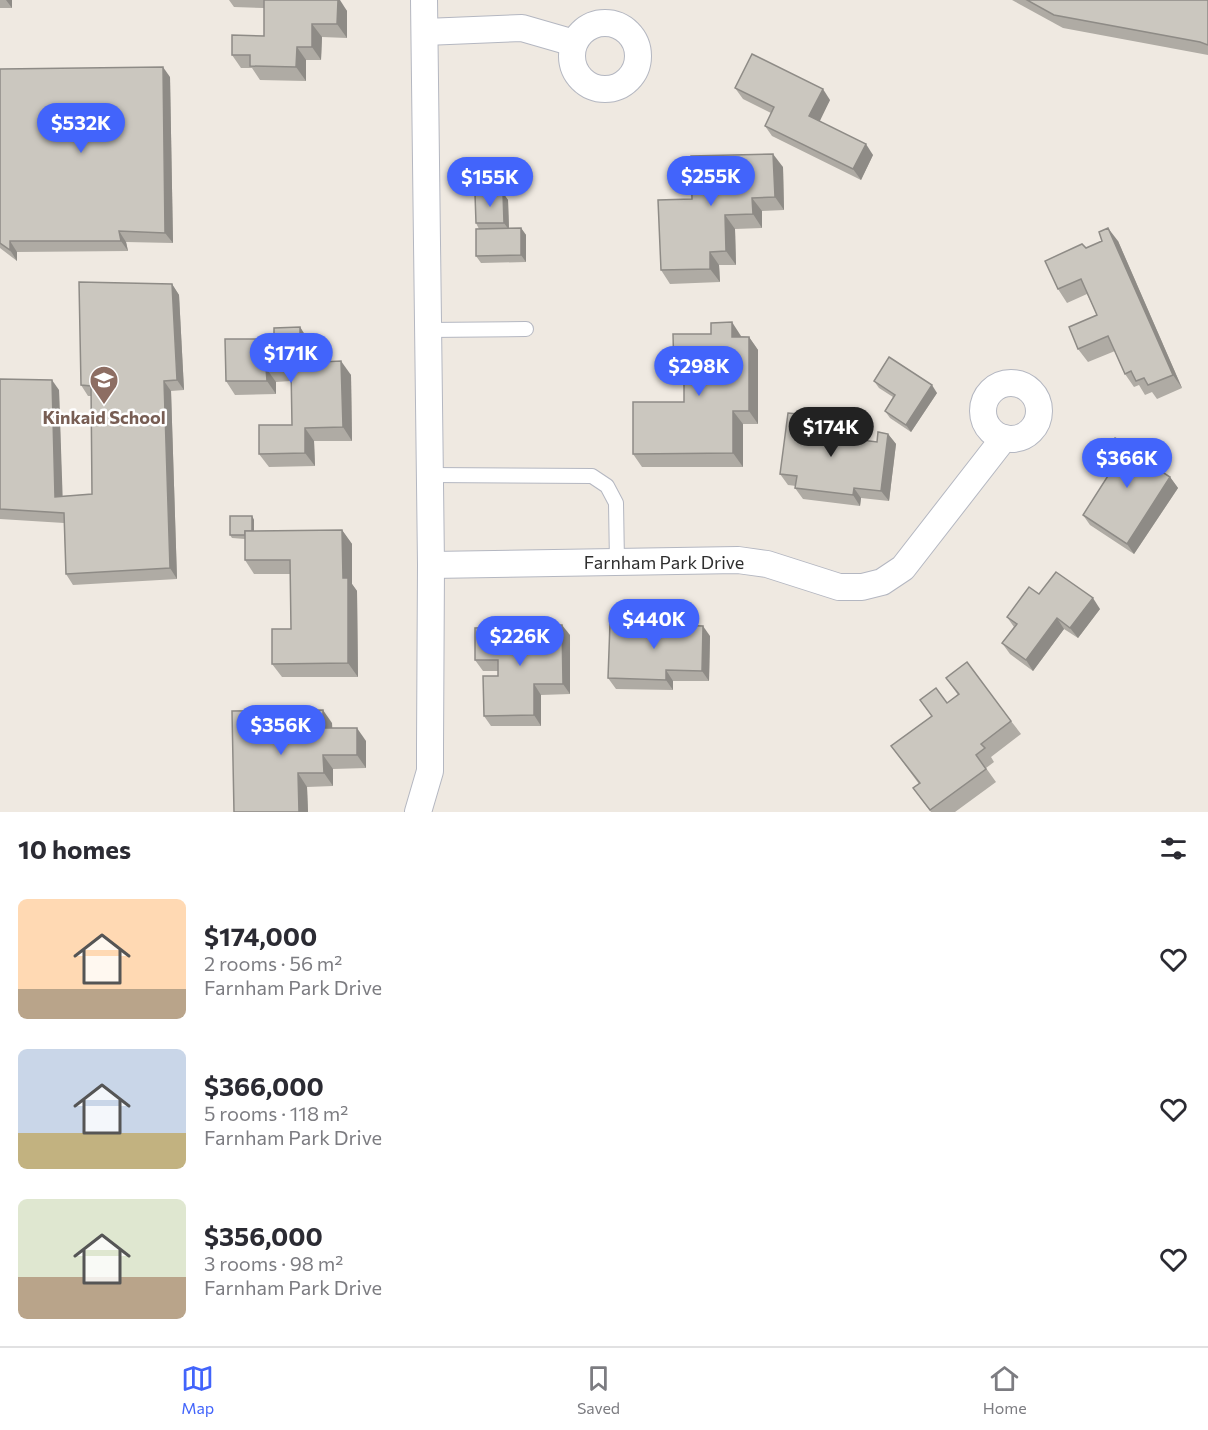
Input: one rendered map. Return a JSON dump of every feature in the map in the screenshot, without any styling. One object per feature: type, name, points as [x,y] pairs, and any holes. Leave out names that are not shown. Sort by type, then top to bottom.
[{"type":"street","points":[[418,812],[430,771],[431,565],[424,0]]},
{"type":"street","points":[[425,32],[522,28],[574,43]]},
{"type":"street","name":"Farnham Park Drive","points":[[431,565],[738,560],[767,564],[839,587],[862,587],[882,582],[903,568],[1004,438]]},
{"type":"lane","points":[[428,330],[526,329]]},
{"type":"lane","points":[[430,475],[592,476],[607,486],[616,503],[617,562]]},
{"type":"building","points":[[264,0],[338,0],[337,24],[312,24],[312,47],[297,47],[296,67],[250,66],[250,55],[232,55],[232,35],[264,36]]},
{"type":"building","points":[[1027,0],[1208,0],[1208,45],[1054,15]]},
{"type":"building","points":[[752,54],[823,89],[809,116],[866,144],[853,169],[765,126],[774,107],[735,88]]},
{"type":"building","points":[[163,67],[165,233],[119,231],[121,241],[10,241],[10,250],[0,243],[0,69]]},
{"type":"building","points":[[773,154],[775,197],[752,198],[753,214],[725,215],[726,251],[710,252],[710,269],[661,270],[658,200],[692,199],[691,156]]},
{"type":"building","points":[[503,193],[504,223],[476,223],[475,194]]},
{"type":"building","points":[[521,228],[521,255],[476,256],[476,229]]},
{"type":"building","points":[[1108,228],[1173,375],[1148,385],[1144,378],[1136,381],[1131,371],[1125,374],[1108,336],[1078,349],[1069,327],[1097,315],[1081,279],[1058,289],[1045,261],[1082,244],[1086,248],[1102,241],[1099,232]]},
{"type":"building","points":[[79,282],[172,284],[177,380],[164,381],[170,568],[66,574],[64,513],[0,509],[0,379],[52,380],[55,497],[92,494],[91,386],[81,385]]},
{"type":"building","points":[[732,322],[732,337],[749,337],[749,411],[733,411],[733,453],[633,454],[633,402],[684,402],[684,372],[674,372],[673,334],[711,334],[711,323]]},
{"type":"building","points":[[300,327],[300,337],[320,337],[321,362],[341,361],[343,427],[305,428],[305,453],[259,454],[259,425],[292,425],[291,368],[266,368],[267,381],[226,381],[225,339],[274,339],[274,328]]},
{"type":"building","points":[[889,357],[932,385],[906,425],[885,411],[895,395],[874,381]]},
{"type":"building","points":[[788,413],[824,417],[822,435],[877,442],[878,432],[888,434],[881,491],[854,488],[853,495],[795,488],[797,476],[780,474]]},
{"type":"building","points":[[1115,438],[1135,451],[1142,439],[1162,452],[1153,466],[1170,477],[1127,544],[1083,515],[1113,468],[1100,460]]},
{"type":"building","points":[[230,516],[252,516],[252,531],[245,531],[245,535],[230,535]]},
{"type":"building","points":[[342,530],[343,578],[348,578],[348,663],[272,664],[272,629],[291,629],[290,560],[245,560],[245,531]]},
{"type":"building","points":[[1056,572],[1093,598],[1070,628],[1057,618],[1026,660],[1002,643],[1017,624],[1007,617],[1029,587],[1039,594]]},
{"type":"building","points":[[610,623],[703,626],[702,671],[666,670],[666,680],[608,678]]},
{"type":"building","points":[[518,625],[562,625],[563,684],[534,684],[534,715],[484,716],[483,676],[498,676],[498,660],[475,660],[475,628],[501,627],[501,653],[518,652]]},
{"type":"building","points":[[967,662],[1011,721],[981,744],[985,748],[976,755],[986,769],[930,810],[913,788],[920,783],[891,746],[932,716],[920,700],[936,688],[947,703],[959,694],[946,678]]},
{"type":"building","points":[[323,710],[323,728],[357,728],[357,755],[323,755],[324,773],[298,773],[299,812],[234,812],[232,711]]},
{"type":"place","name":"Kinkaid School","points":[[104,406]]}]
